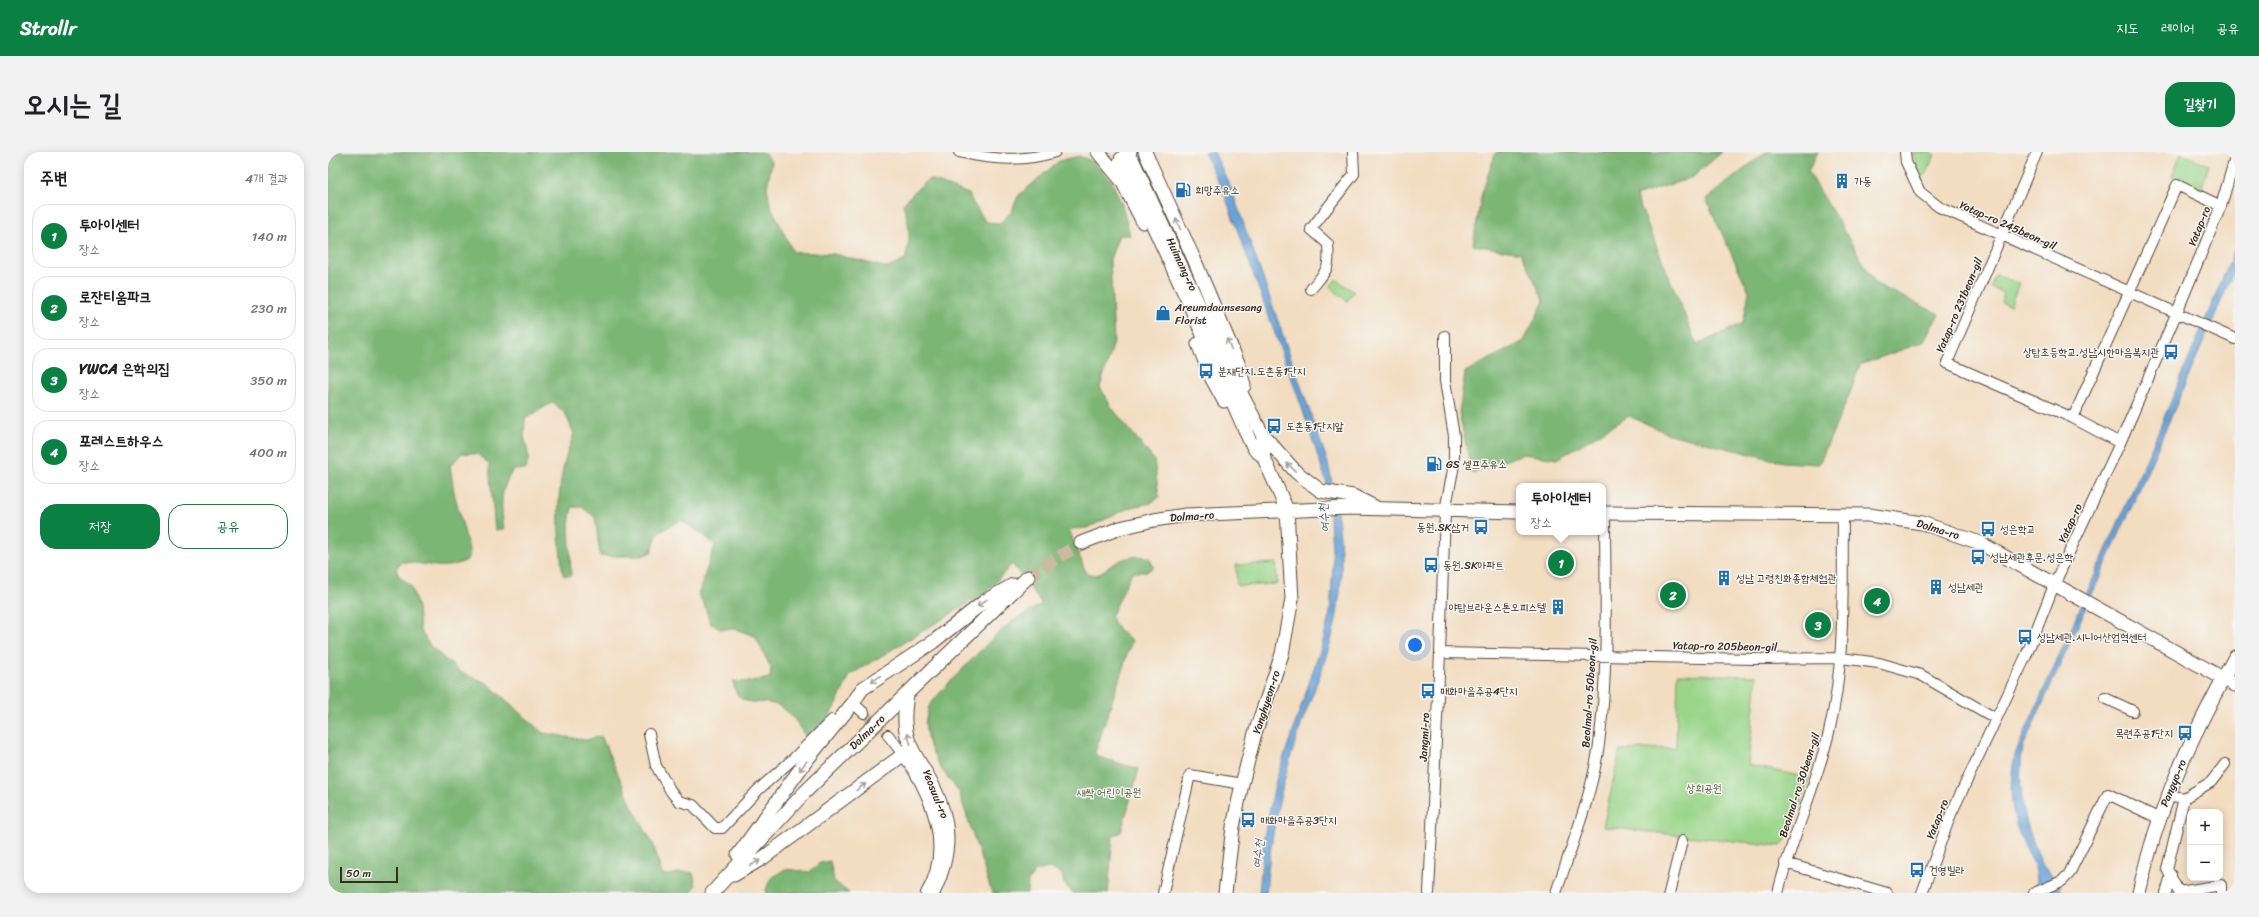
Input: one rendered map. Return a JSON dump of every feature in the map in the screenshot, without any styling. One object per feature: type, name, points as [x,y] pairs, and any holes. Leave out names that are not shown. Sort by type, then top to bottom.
[{"type":"main road","points":[[1098,152],[1122,181],[1184,308],[1212,379],[1231,414],[1249,439]]},
{"type":"main road","points":[[1110,152],[1134,158],[1137,212]]},
{"type":"main road","name":"Huimang-ro","points":[[1134,158],[1238,363],[1255,420],[1262,434],[1265,446],[1263,456]]},
{"type":"main road","name":"Huimang-ro","points":[[1134,158],[1188,301],[1249,439],[1255,450],[1263,456],[1287,510]]},
{"type":"main road","points":[[1262,434],[1292,468],[1321,491],[1353,496],[1379,509],[1516,512]]},
{"type":"main road","name":"Dolma-ro","points":[[1081,543],[1120,528],[1154,520],[1186,515],[1306,509],[1379,509]]},
{"type":"main road","name":"Yanghyeon-ro","points":[[1225,893],[1233,826],[1242,784],[1255,733],[1282,654],[1292,599],[1287,510]]},
{"type":"main road","name":"Dolma-ro","points":[[1606,513],[1843,515],[1887,517],[1922,523],[1980,543],[2235,686]]},
{"type":"main road","name":"Dolma-ro","points":[[712,893],[805,792],[1028,577],[985,601],[934,642],[862,689],[853,702]]},
{"type":"main road","name":"Pangyo-ro","points":[[2138,893],[2158,818],[2167,795],[2190,744],[2235,657]]},
{"type":"main road","points":[[907,694],[904,718],[908,738],[915,755],[931,782],[945,815],[948,844],[943,871],[933,893]]},
{"type":"main road","points":[[722,882],[773,805],[853,702]]},
{"type":"main road","points":[[722,882],[763,858],[904,754]]},
{"type":"street","points":[[959,152],[1004,159],[1039,157],[1055,152]]},
{"type":"street","points":[[1310,289],[1328,269],[1329,256],[1328,244],[1311,229],[1354,174],[1353,152]]},
{"type":"street","name":"Yatap-ro 245beon-gil","points":[[1905,152],[1906,162],[1920,192],[1939,207],[2001,236],[2177,312],[2235,339]]},
{"type":"street","name":"Yatap-ro 231beon-gil","points":[[2037,152],[1947,364],[2073,418],[2120,443]]},
{"type":"street","name":"Yatap-ro","points":[[1922,893],[1951,814],[1988,738],[1995,718],[2026,656],[2054,585],[2120,443],[2177,312],[2221,206],[2235,158]]},
{"type":"street","name":"Yatap-ro","points":[[2129,291],[2177,185],[2221,206]]},
{"type":"street","points":[[2073,418],[2129,291]]},
{"type":"street","name":"Jangmi-ro","points":[[1429,893],[1440,653],[1444,511],[1454,465],[1454,436],[1445,381],[1445,336]]},
{"type":"street","name":"Beolmal-ro 30beon-gil","points":[[1778,893],[1785,863],[1820,763],[1830,724],[1841,658],[1843,515]]},
{"type":"street","name":"Beolmal-ro 50beon-gil","points":[[1556,893],[1585,806],[1598,744],[1605,656],[1604,535]]},
{"type":"street","name":"Yatap-ro 205beon-gil","points":[[1440,653],[1756,659],[1841,658],[1879,663],[1921,675],[1995,718]]},
{"type":"street","points":[[2105,698],[2133,711]]},
{"type":"street","points":[[649,734],[656,766],[672,793],[679,801],[693,805],[715,828],[722,828],[758,790],[793,760],[853,702],[864,713]]},
{"type":"street","name":"Yeosuul-ro","points":[[888,735],[904,754],[925,792],[937,833],[939,847],[935,869],[926,893]]},
{"type":"street","points":[[2167,795],[2184,798],[2211,782],[2224,764]]},
{"type":"street","points":[[1163,893],[1190,775],[1242,784]]},
{"type":"street","points":[[2034,893],[2062,881],[2069,874],[2108,794],[2158,818]]},
{"type":"street","points":[[2184,798],[2167,869],[2179,892],[2221,885],[2221,893]]},
{"type":"street","points":[[1669,893],[1682,841]]},
{"type":"street","points":[[1785,863],[1887,893]]},
{"type":"street","points":[[2166,893],[2171,876]]},
{"type":"green space","name":"새싹 어린이공원","points":[[328,152],[763,152],[772,162],[767,187],[770,204],[793,252],[834,254],[888,268],[905,260],[907,252],[909,232],[903,204],[929,179],[969,194],[973,203],[986,222],[1000,223],[1012,211],[1018,196],[1059,161],[1079,156],[1094,162],[1111,180],[1122,205],[1130,235],[1119,235],[1110,259],[1114,342],[1100,387],[1112,408],[1154,460],[1159,497],[1151,503],[1131,507],[1087,528],[1069,529],[1086,573],[1097,575],[1121,560],[1134,557],[1149,558],[1154,567],[1146,572],[1132,572],[1111,617],[1119,631],[1132,640],[1095,753],[1099,757],[1139,769],[1121,832],[1113,836],[1108,893],[1073,893],[1064,884],[1062,874],[1050,868],[1035,871],[1028,882],[1027,893],[992,893],[959,792],[939,766],[928,742],[925,723],[929,706],[945,687],[996,635],[1020,616],[1042,604],[1012,564],[987,592],[850,675],[827,719],[813,732],[805,736],[793,718],[784,709],[769,703],[746,701],[740,698],[733,681],[747,682],[770,678],[771,668],[755,636],[735,629],[720,629],[710,623],[704,604],[698,595],[715,545],[681,520],[658,533],[651,552],[642,556],[600,556],[595,517],[582,507],[572,507],[569,524],[571,576],[563,575],[559,539],[560,487],[563,469],[574,434],[566,415],[553,402],[525,419],[524,436],[529,457],[526,469],[513,470],[505,485],[502,499],[504,529],[495,530],[489,464],[477,454],[462,453],[450,466],[454,492],[470,553],[467,560],[450,566],[434,566],[411,562],[401,562],[396,569],[399,576],[411,586],[418,608],[420,630],[431,647],[460,672],[487,683],[543,733],[586,740],[601,736],[633,808],[653,844],[662,875],[685,872],[693,873],[696,886],[690,893],[328,893]]},
{"type":"green space","points":[[1496,152],[1722,152],[1693,177],[1636,196],[1697,345],[1743,323],[1749,292],[1706,199],[1766,152],[1818,152],[1808,171],[1876,284],[1939,314],[1923,342],[1860,365],[1850,393],[1819,464],[1783,462],[1669,434],[1629,416],[1557,459],[1523,454],[1472,473],[1459,413],[1465,372],[1524,341],[1544,301],[1521,253],[1473,245],[1482,192]]},
{"type":"green space","points":[[1912,152],[1928,152],[1935,155],[1922,180]]},
{"type":"green space","points":[[2181,153],[2209,165],[2201,190],[2172,176]]},
{"type":"green space","points":[[1995,275],[2019,283],[2010,306],[2001,302],[2004,293],[1991,288]]},
{"type":"green space","points":[[1336,279],[1354,292],[1347,301],[1330,287]]},
{"type":"green space","points":[[1276,563],[1277,584],[1237,586],[1236,565]]},
{"type":"green space","name":"상희공원","points":[[1678,674],[1757,676],[1748,765],[1809,778],[1790,834],[1781,846],[1603,827],[1620,750],[1676,748]]},
{"type":"green space","points":[[830,861],[834,881],[849,893],[765,893],[770,879],[785,869],[810,872],[819,863]]},
{"type":"water","points":[[1204,152],[1214,152],[1231,188],[1327,460],[1337,512],[1341,548],[1341,584],[1337,617],[1329,648],[1294,745],[1288,766],[1270,850],[1266,893],[1259,893],[1264,836],[1276,780],[1322,645],[1330,613],[1333,566],[1329,502],[1327,484],[1301,405],[1225,196]]},
{"type":"water","points":[[2235,249],[2235,269],[2142,484],[2023,747],[2021,760],[2021,786],[2027,824],[2042,864],[2058,882],[2061,889],[2061,893],[2040,893],[2035,868],[2022,841],[2015,820],[2011,786],[2013,763],[2016,752],[2150,451]]},
{"type":"tunnel","points":[[1028,577],[1081,543]]},
{"type":"tunnel","points":[[864,713],[888,735]]},
{"type":"place","name":"가동","points":[[1842,181]]},
{"type":"place","name":"희망주유소","points":[[1183,190]]},
{"type":"place","name":"Areumdaunsesang Florist","points":[[1163,313]]},
{"type":"place","name":"상탑초등학교.성남시한마음복지관","points":[[2171,352]]},
{"type":"place","name":"분재단지.도촌동1단지","points":[[1206,371]]},
{"type":"place","name":"도촌동1단지앞","points":[[1274,426]]},
{"type":"place","name":"GS 셀프주유소","points":[[1434,464]]},
{"type":"place","name":"동원.SK삼거","points":[[1481,527]]},
{"type":"place","name":"성은학교","points":[[1988,529]]},
{"type":"place","name":"성남세관후문.성은학","points":[[1978,557]]},
{"type":"place","name":"투아이센터","points":[[1561,563]]},
{"type":"place","name":"동원.SK아파트","points":[[1431,565]]},
{"type":"place","name":"성남 고령친화종합체험관","points":[[1724,578]]},
{"type":"place","name":"성남세관","points":[[1936,587]]},
{"type":"place","name":"로잔티움파크","points":[[1673,595]]},
{"type":"place","name":"포레스트하우스","points":[[1877,601]]},
{"type":"place","name":"야탑브라운스톤오피스텔","points":[[1558,607]]},
{"type":"place","name":"YWCA 은학의집","points":[[1818,625]]},
{"type":"place","name":"성남세관.시니어산업혁센터","points":[[2025,637]]},
{"type":"place","name":"매화마을주공4단지","points":[[1428,691]]},
{"type":"place","name":"목련주공1단지","points":[[2185,733]]},
{"type":"place","name":"매화마을주공3단지","points":[[1248,820]]},
{"type":"place","name":"건영빌라","points":[[1917,870]]},
{"type":"water label","name":"여수천","points":[[1324,518]]},
{"type":"water label","name":"여수천","points":[[1258,854]]}]
